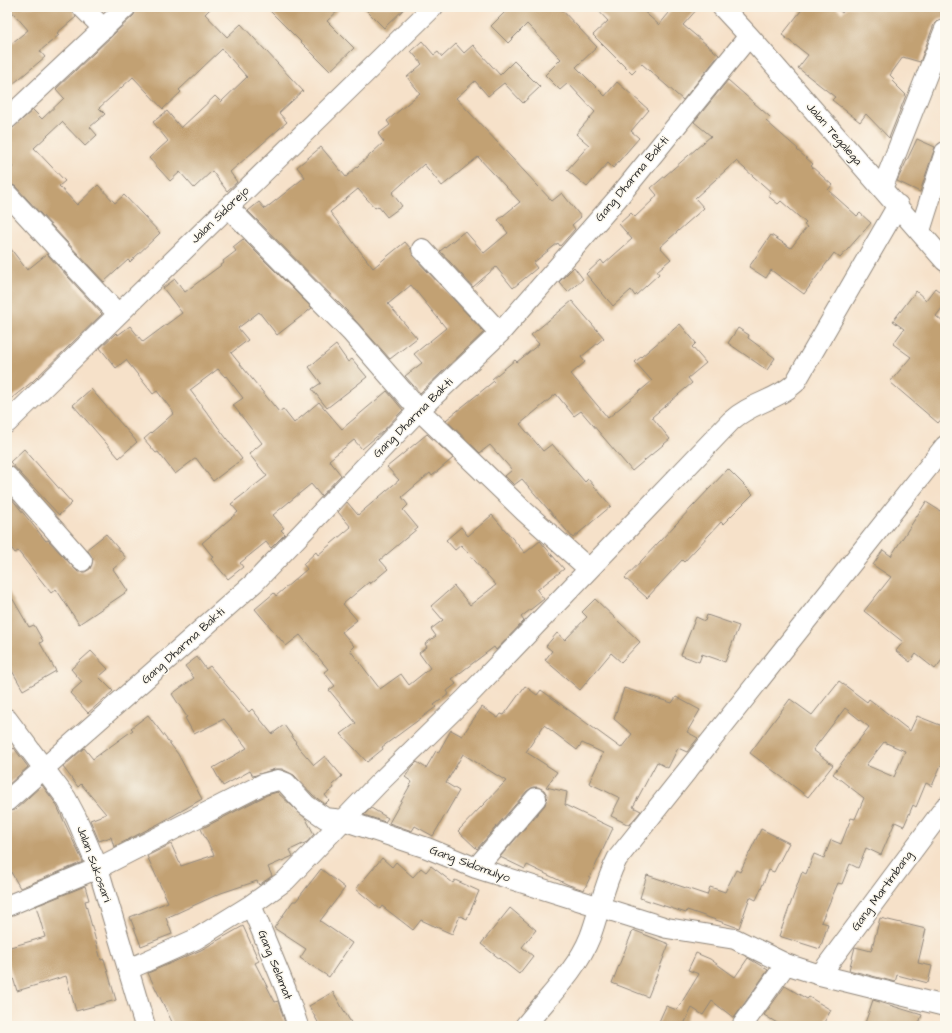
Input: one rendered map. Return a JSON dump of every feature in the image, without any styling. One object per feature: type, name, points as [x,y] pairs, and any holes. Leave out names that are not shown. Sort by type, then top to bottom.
[{"type":"street","points":[[82,7],[104,29]]},
{"type":"street","points":[[7,119],[126,7]]},
{"type":"street","name":"Jalan Sidorejo","points":[[7,423],[433,7]]},
{"type":"street","name":"Jalan Tegalega","points":[[722,7],[882,189],[898,205],[945,261]]},
{"type":"street","points":[[882,189],[945,28]]},
{"type":"street","name":"Gang Dharma Bakti","points":[[7,801],[254,583],[419,410],[500,332],[617,199],[749,36]]},
{"type":"street","points":[[920,231],[945,152]]},
{"type":"street","points":[[7,194],[118,314]]},
{"type":"street","points":[[129,969],[196,939],[251,905],[286,880],[343,820],[465,699],[738,414],[780,395],[795,382],[898,205]]},
{"type":"street","points":[[228,207],[300,283],[351,332],[419,410],[525,512],[589,569]]},
{"type":"street","points":[[422,249],[500,332]]},
{"type":"street","points":[[525,1026],[581,955],[590,937],[604,889],[617,859],[945,446]]},
{"type":"street","points":[[7,476],[82,561]]},
{"type":"street","name":"Jalan Sukosari","points":[[7,719],[66,798],[76,817],[98,868],[145,1026]]},
{"type":"street","name":"Gang Sidomulyo","points":[[7,906],[98,868],[271,780],[278,780],[286,783],[306,805],[325,818],[343,820],[427,848],[476,868],[667,928],[735,939],[786,964],[820,975],[945,1006]]},
{"type":"street","points":[[476,868],[536,798]]},
{"type":"street","name":"Gang Martimbang","points":[[820,975],[945,807]]},
{"type":"street","name":"Gang Selamat","points":[[251,905],[286,990],[298,1026]]},
{"type":"street","points":[[742,1026],[786,964]]},
{"type":"building","points":[[8,7],[71,7],[76,17],[57,33],[59,35],[40,51],[45,57],[7,89],[7,47],[28,30]]},
{"type":"building","points":[[137,7],[212,7],[205,14],[227,37],[241,24],[303,91],[279,113],[287,122],[230,172],[237,182],[227,191],[212,171],[194,188],[180,172],[170,181],[149,158],[168,141],[153,122],[167,111],[181,128],[215,96],[221,102],[247,77],[222,49],[179,90],[181,92],[163,109],[133,77],[99,108],[105,114],[90,127],[97,135],[85,146],[62,122],[34,148],[65,181],[59,186],[77,205],[98,185],[115,203],[124,195],[160,233],[130,262],[128,260],[104,282],[15,186],[7,183],[7,173],[13,167],[7,161],[7,133],[33,110],[42,119],[64,98],[56,89],[134,15]]},
{"type":"building","points":[[266,7],[342,7],[327,21],[354,48],[330,71]]},
{"type":"building","points":[[363,7],[406,7],[384,28]]},
{"type":"building","points":[[510,7],[559,7],[597,47],[576,67],[605,96],[617,82],[649,110],[631,131],[639,138],[613,168],[608,163],[587,187],[567,170],[589,145],[576,134],[595,112],[568,83],[560,90],[545,75],[561,59],[527,24],[508,43],[491,26]]},
{"type":"building","points":[[595,7],[639,7],[659,25],[674,7],[699,7],[683,25],[719,55],[683,100],[642,64],[632,74],[593,35],[608,21]]},
{"type":"building","points":[[804,7],[835,7],[842,13],[847,7],[945,7],[945,18],[938,20],[934,24],[920,62],[903,57],[890,75],[894,79],[892,81],[906,95],[889,138],[866,114],[860,122],[832,100],[835,97],[798,68],[808,55],[782,35]]},
{"type":"building","points":[[422,41],[434,55],[438,52],[442,57],[456,44],[464,53],[473,45],[500,75],[514,61],[540,87],[523,103],[504,83],[488,96],[475,81],[456,98],[552,201],[562,193],[581,217],[572,225],[575,229],[560,246],[558,243],[533,263],[537,268],[513,288],[496,267],[473,287],[440,251],[465,231],[484,253],[508,233],[498,220],[520,202],[478,157],[442,186],[424,164],[392,193],[402,206],[387,217],[378,206],[375,208],[358,189],[330,212],[373,268],[405,242],[411,249],[414,257],[484,332],[420,393],[405,376],[422,363],[414,354],[446,328],[411,285],[388,304],[417,338],[390,359],[346,310],[248,211],[259,202],[265,209],[305,177],[297,167],[321,147],[346,177],[384,142],[378,134],[390,125],[387,121],[420,93],[407,77],[422,64],[411,51]]},
{"type":"building","points":[[728,80],[770,117],[766,121],[813,164],[811,166],[832,185],[828,190],[857,216],[860,213],[871,223],[840,258],[834,253],[804,294],[771,270],[766,278],[749,267],[771,235],[791,248],[807,227],[804,225],[806,223],[781,201],[778,204],[768,196],[771,192],[736,161],[695,198],[704,208],[660,247],[671,259],[657,271],[659,274],[635,296],[631,290],[613,306],[586,274],[601,260],[604,264],[632,239],[619,224],[631,213],[635,217],[653,200],[657,195],[651,188],[711,136],[694,122]]},
{"type":"building","points":[[917,139],[935,147],[920,192],[897,181]]},
{"type":"building","points":[[243,239],[312,308],[277,335],[259,312],[238,328],[248,340],[231,353],[279,412],[283,409],[294,423],[319,402],[342,429],[387,391],[403,410],[382,432],[362,449],[354,440],[329,460],[341,475],[321,496],[311,484],[273,515],[284,528],[281,530],[285,534],[271,548],[266,542],[240,563],[243,567],[228,579],[211,559],[213,557],[202,543],[238,512],[231,504],[267,476],[249,454],[262,443],[233,405],[243,398],[226,376],[225,377],[218,369],[190,390],[242,459],[213,481],[196,458],[175,474],[158,452],[156,453],[144,439],[174,413],[157,391],[153,394],[126,360],[116,368],[100,348],[116,333],[118,335],[130,326],[143,342],[182,313],[163,288],[175,279],[185,292],[224,263],[223,261],[236,251],[233,247]]},
{"type":"building","points":[[7,244],[27,270],[47,254],[102,314],[33,381],[7,402]]},
{"type":"building","points":[[574,267],[583,279],[568,292],[559,282]]},
{"type":"building","points":[[935,288],[945,296],[945,304],[936,316],[945,324],[945,415],[938,423],[890,382],[911,357],[893,344],[904,329],[893,321],[916,291],[926,300]]},
{"type":"building","points":[[572,301],[604,338],[581,357],[585,362],[571,374],[608,418],[652,381],[635,362],[680,324],[696,343],[692,347],[706,363],[688,378],[692,383],[652,417],[670,439],[632,471],[581,411],[574,416],[556,394],[520,424],[543,451],[552,444],[585,482],[588,479],[611,506],[573,538],[522,479],[514,485],[505,476],[512,470],[490,445],[480,453],[446,420],[494,381],[492,379],[515,360],[517,362],[539,344],[531,335]]},
{"type":"building","points":[[738,328],[749,335],[748,338],[775,358],[767,370],[728,343]]},
{"type":"building","points":[[336,345],[348,362],[352,359],[367,377],[327,408],[312,389],[321,383],[309,367]]},
{"type":"building","points":[[91,389],[137,442],[119,458],[73,405]]},
{"type":"building","points":[[427,434],[453,458],[432,476],[430,473],[402,497],[408,505],[403,510],[418,528],[380,560],[388,569],[370,584],[369,582],[343,604],[357,620],[342,632],[354,646],[350,650],[380,689],[401,674],[409,685],[430,668],[419,653],[427,647],[425,644],[436,636],[431,629],[443,620],[431,606],[454,586],[470,605],[496,585],[461,545],[455,550],[446,540],[461,527],[468,536],[492,515],[525,553],[540,541],[564,569],[537,590],[544,599],[521,617],[524,621],[496,650],[494,647],[452,679],[456,684],[447,691],[449,694],[434,705],[436,707],[382,747],[383,749],[367,762],[341,734],[356,723],[329,690],[335,686],[324,672],[328,669],[300,635],[286,646],[255,609],[274,593],[276,596],[307,569],[303,564],[316,552],[318,555],[351,527],[338,512],[347,502],[358,515],[399,480],[387,467]]},
{"type":"building","points":[[24,449],[72,503],[59,515],[10,462]]},
{"type":"building","points":[[728,469],[753,494],[723,524],[721,522],[684,562],[682,560],[647,598],[625,578]]},
{"type":"building","points":[[7,493],[46,541],[48,540],[78,572],[85,572],[90,569],[93,559],[87,549],[106,534],[126,558],[113,569],[128,591],[79,624],[56,589],[51,593],[18,551],[15,553],[7,542]]},
{"type":"building","points":[[926,502],[945,514],[945,656],[935,669],[916,654],[910,662],[896,651],[903,642],[864,611],[891,577],[873,565],[883,550],[891,556]]},
{"type":"building","points":[[7,589],[29,627],[34,625],[43,641],[40,643],[56,671],[23,690],[7,662]]},
{"type":"building","points":[[595,599],[640,642],[621,662],[611,653],[580,690],[545,660],[552,651],[546,646],[557,633],[565,640],[587,617],[582,612]]},
{"type":"building","points":[[707,615],[739,626],[725,662],[702,654],[699,662],[681,655],[696,617],[705,621]]},
{"type":"building","points":[[91,651],[108,669],[99,677],[113,691],[88,713],[70,693],[82,682],[71,669]]},
{"type":"building","points":[[197,657],[206,669],[210,666],[249,712],[252,709],[272,734],[284,725],[296,742],[295,743],[314,765],[325,756],[342,776],[332,785],[334,788],[325,795],[329,800],[325,804],[314,796],[294,775],[282,769],[275,769],[253,776],[250,771],[223,786],[213,768],[247,748],[224,719],[194,734],[185,718],[187,717],[172,694],[194,678],[185,666]]},
{"type":"building","points":[[839,681],[867,702],[869,699],[910,731],[917,716],[945,727],[945,767],[941,765],[932,786],[926,783],[916,807],[913,805],[904,826],[895,822],[881,855],[866,848],[858,868],[850,864],[842,884],[838,883],[821,922],[828,924],[820,949],[779,936],[802,872],[806,874],[814,854],[824,858],[831,840],[841,844],[851,818],[855,819],[864,798],[833,774],[869,727],[845,708],[813,750],[833,765],[808,797],[750,753],[790,699],[812,715]],"holes":[[[884,742],[905,751],[894,777],[866,765]]]},
{"type":"building","points":[[525,686],[537,695],[541,690],[621,748],[632,734],[614,719],[624,688],[672,703],[676,697],[700,710],[687,732],[698,738],[687,752],[678,748],[668,768],[657,762],[633,807],[641,811],[629,825],[611,816],[620,798],[589,783],[603,753],[582,743],[577,750],[544,725],[526,752],[557,772],[546,787],[567,792],[565,805],[613,828],[584,890],[569,885],[527,865],[525,869],[500,857],[545,805],[547,795],[544,790],[538,787],[533,787],[527,791],[477,849],[458,831],[506,781],[463,754],[446,783],[459,791],[433,836],[415,826],[412,831],[389,823],[412,782],[405,777],[412,767],[417,762],[426,768],[436,751],[438,753],[451,730],[462,736],[482,707],[498,718],[501,714],[504,715]]},
{"type":"building","points":[[148,715],[178,754],[202,799],[114,847],[111,837],[99,841],[90,820],[106,814],[81,784],[78,787],[63,767],[84,748],[93,759],[133,730],[131,728]]},
{"type":"building","points":[[14,748],[28,767],[7,786],[7,754]]},
{"type":"building","points":[[42,785],[56,804],[83,862],[20,888],[7,865],[7,812],[15,810]]},
{"type":"building","points":[[277,792],[306,819],[314,834],[307,842],[290,850],[293,856],[268,867],[272,876],[259,885],[257,881],[221,893],[166,918],[172,934],[141,946],[130,917],[168,902],[147,856],[171,844],[181,866],[214,855],[201,829],[267,795]]},
{"type":"building","points":[[371,808],[388,818],[385,822],[364,815]]},
{"type":"building","points":[[761,829],[789,843],[774,872],[769,870],[756,900],[750,897],[739,928],[687,910],[686,913],[640,898],[647,875],[707,895],[710,887],[725,892],[736,870],[740,872]]},
{"type":"building","points":[[382,858],[392,867],[396,862],[413,877],[421,868],[426,872],[431,866],[453,883],[455,880],[479,891],[467,919],[460,916],[452,934],[421,920],[413,930],[382,906],[380,909],[356,889]]},
{"type":"building","points":[[321,869],[345,888],[320,921],[352,943],[329,977],[300,958],[306,949],[274,928],[293,901],[296,901]]},
{"type":"building","points":[[85,886],[89,900],[85,901],[101,960],[104,959],[116,1000],[76,1011],[66,976],[17,991],[7,958],[7,948],[45,937],[36,906]]},
{"type":"building","points":[[510,908],[536,930],[522,947],[533,956],[519,974],[481,944]]},
{"type":"building","points":[[880,918],[926,929],[918,963],[932,966],[928,983],[897,975],[895,982],[849,970],[855,947],[871,951]]},
{"type":"building","points":[[243,926],[259,961],[255,963],[275,1002],[278,1001],[286,1026],[174,1026],[148,973],[201,950]]},
{"type":"building","points":[[633,930],[669,944],[648,997],[612,983]]},
{"type":"building","points":[[696,953],[710,959],[735,977],[748,958],[768,970],[734,1018],[712,1001],[703,1015],[692,1008],[683,1026],[657,1026],[666,1006],[677,1010],[699,974],[688,970]]},
{"type":"building","points":[[785,986],[807,999],[809,997],[831,1010],[822,1026],[782,1026],[764,1015]]},
{"type":"building","points":[[333,992],[353,1026],[320,1026],[309,1006]]},
{"type":"building","points":[[873,1000],[922,1015],[918,1026],[864,1026]]}]
